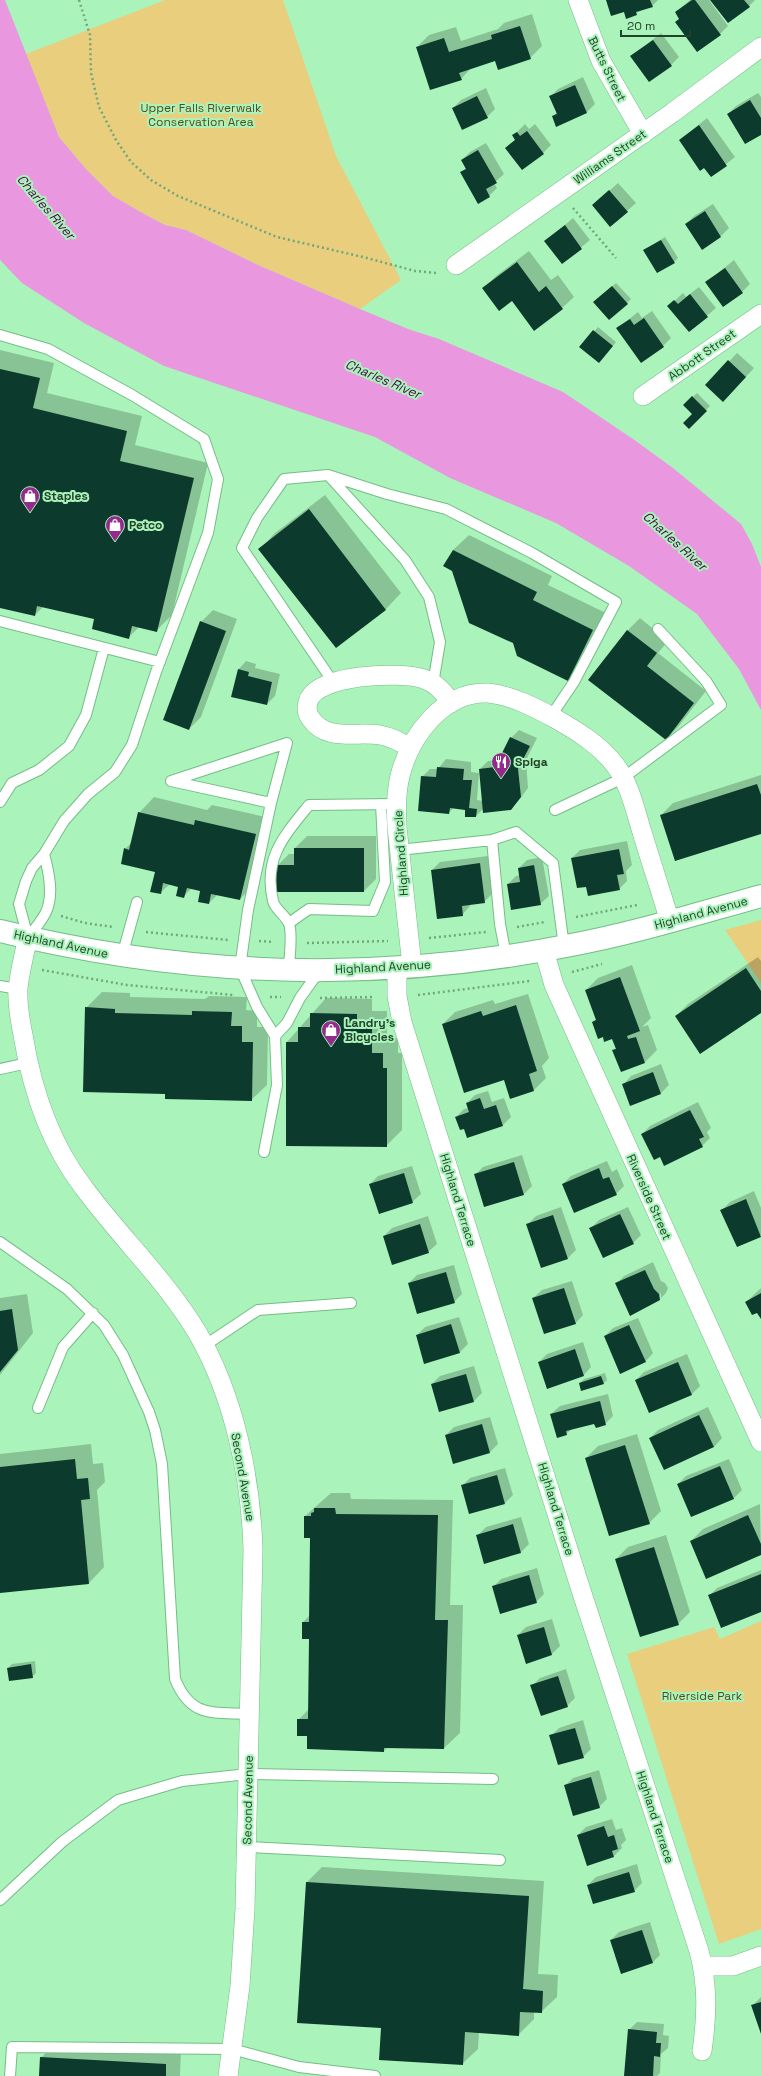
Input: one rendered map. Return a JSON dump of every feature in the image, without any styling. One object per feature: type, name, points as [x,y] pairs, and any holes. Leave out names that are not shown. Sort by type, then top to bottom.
[{"type":"main road","name":"Highland Avenue","points":[[0,931],[85,950],[122,956],[240,968],[320,970],[405,967],[506,956],[554,948],[670,922],[761,896]]},
{"type":"street","name":"Butts Street","points":[[578,0],[601,61],[621,99],[643,134]]},
{"type":"street","name":"Williams Street","points":[[456,265],[643,134],[761,47]]},
{"type":"street","name":"Abbott Street","points":[[643,396],[761,314]]},
{"type":"street","points":[[410,748],[387,737],[378,735],[334,734],[318,726],[308,715],[306,707],[308,700],[318,689],[333,682],[364,677],[397,676],[424,679],[433,684],[446,695],[451,703]]},
{"type":"street","name":"Highland Circle","points":[[405,967],[399,850],[389,804],[410,748],[428,722],[451,703],[463,697],[489,694],[517,701],[551,716],[578,732],[598,748],[616,766],[623,778],[634,805],[670,922]]},
{"type":"street","name":"Second Avenue","points":[[28,938],[21,966],[9,988],[20,1021],[28,1063],[36,1092],[47,1123],[71,1171],[97,1205],[164,1285],[186,1316],[204,1346],[217,1374],[234,1424],[250,1501],[253,1550],[247,1847],[242,1959],[228,2076]]},
{"type":"street","name":"Riverside Street","points":[[554,948],[554,984],[761,1442]]},
{"type":"street","name":"Highland Terrace","points":[[405,967],[397,996],[402,1022],[578,1580],[703,1966],[707,2001],[702,2051]]},
{"type":"street","points":[[703,1966],[732,1966],[761,1956]]},
{"type":"lane","points":[[0,335],[48,350],[132,395],[204,439],[218,479],[208,533],[128,751],[115,772],[88,794],[64,821],[44,854],[32,868],[19,904],[28,938]]},
{"type":"lane","points":[[328,474],[405,560],[429,597],[440,642],[433,684]]},
{"type":"lane","points":[[333,682],[242,548],[257,518],[284,479],[328,474],[387,494],[446,509],[532,553],[616,602],[574,682],[551,716]]},
{"type":"lane","points":[[0,621],[160,662]]},
{"type":"lane","points":[[556,810],[623,778],[721,705],[706,681],[658,629]]},
{"type":"lane","points":[[0,802],[12,783],[39,770],[69,746],[86,715],[104,648]]},
{"type":"lane","points":[[264,1152],[277,1085],[275,1036],[257,1007],[240,968],[248,910],[271,803],[287,743],[171,781],[271,803]]},
{"type":"lane","points":[[289,923],[309,909],[373,911],[385,882],[389,804],[309,805],[287,832],[274,854],[270,872],[273,903],[289,923],[289,970]]},
{"type":"lane","points":[[399,850],[492,840],[516,832],[553,863],[560,920],[554,948]]},
{"type":"lane","points":[[492,840],[501,930],[506,956]]},
{"type":"lane","points":[[28,938],[46,912],[50,898],[49,872],[44,854]]},
{"type":"lane","points":[[122,956],[137,902]]},
{"type":"lane","points":[[275,1036],[287,1023],[300,998],[320,970]]},
{"type":"lane","points":[[0,1069],[28,1063]]},
{"type":"lane","points":[[0,1242],[52,1278],[93,1313],[115,1340],[126,1360],[149,1412],[159,1447],[163,1482],[174,1679],[185,1698],[199,1710],[249,1714]]},
{"type":"lane","points":[[204,1346],[258,1310],[351,1303]]},
{"type":"lane","points":[[38,1408],[63,1346],[93,1313]]},
{"type":"lane","points":[[0,1900],[62,1842],[118,1800],[182,1781],[248,1774],[493,1779]]},
{"type":"lane","points":[[247,1847],[500,1860]]},
{"type":"lane","points":[[10,2076],[12,2047],[232,2049],[308,2072],[375,2076]]},
{"type":"path","points":[[79,0],[90,35],[91,72],[99,107],[116,140],[131,162],[152,180],[178,196],[277,237],[415,271],[440,273],[456,265]]},
{"type":"path","points":[[561,191],[616,258]]},
{"type":"path","points":[[442,937],[501,930],[631,906]]},
{"type":"path","points":[[21,966],[121,984],[253,997],[370,997]]},
{"type":"path","points":[[428,994],[518,983]]},
{"type":"green space","name":"Upper Falls Riverwalk Conservation Area","points":[[165,0],[283,0],[336,156],[401,280],[360,309],[258,265],[186,230],[165,225],[113,196],[85,168],[59,137],[26,54]]},
{"type":"green space","points":[[761,920],[761,983],[725,930]]},
{"type":"green space","name":"Riverside Park","points":[[761,1621],[761,1929],[719,1944],[627,1654],[714,1627],[720,1639]]},
{"type":"water","name":"Charles River","points":[[0,0],[5,0],[59,137],[85,168],[113,196],[165,225],[186,230],[258,265],[360,309],[408,329],[439,339],[563,392],[673,468],[741,524],[752,544],[761,567],[761,710],[739,669],[697,614],[629,566],[556,523],[450,478],[375,437],[164,366],[84,323],[22,283],[0,260]]},
{"type":"building","points":[[606,0],[650,0],[653,7],[636,12],[637,15],[626,19],[624,12],[611,16]]},
{"type":"building","points":[[692,0],[695,0],[721,35],[697,52],[675,22],[679,19],[675,12]]},
{"type":"building","points":[[710,0],[744,0],[750,7],[728,23]]},
{"type":"building","points":[[520,26],[531,59],[498,70],[495,61],[459,73],[462,80],[430,90],[416,47],[444,38],[449,52],[492,39],[491,35]]},
{"type":"building","points":[[653,40],[672,66],[649,82],[630,56]]},
{"type":"building","points":[[575,85],[587,113],[556,127],[552,116],[557,114],[549,96]]},
{"type":"building","points":[[477,96],[488,118],[462,130],[452,108]]},
{"type":"building","points":[[750,100],[761,118],[761,135],[745,144],[727,114]]},
{"type":"building","points":[[699,125],[727,166],[711,177],[704,168],[700,171],[679,140]]},
{"type":"building","points":[[527,131],[544,154],[522,170],[505,148],[515,140],[512,135],[517,132],[520,136]]},
{"type":"building","points":[[478,150],[497,183],[486,189],[490,197],[478,204],[460,172],[466,169],[461,160]]},
{"type":"building","points":[[609,190],[628,212],[610,227],[592,205]]},
{"type":"building","points":[[705,211],[721,237],[702,250],[685,224]]},
{"type":"building","points":[[565,225],[582,249],[562,264],[544,241]]},
{"type":"building","points":[[661,240],[675,263],[657,273],[643,250]]},
{"type":"building","points":[[517,262],[539,292],[546,286],[563,309],[534,331],[512,301],[499,311],[482,288]]},
{"type":"building","points":[[725,268],[743,293],[723,307],[705,282]]},
{"type":"building","points":[[612,286],[628,304],[609,320],[593,302]]},
{"type":"building","points":[[690,294],[708,317],[689,332],[667,306],[674,300],[678,304]]},
{"type":"building","points":[[644,318],[664,347],[641,363],[616,328],[630,319],[634,325]]},
{"type":"building","points":[[593,330],[613,346],[599,363],[579,347]]},
{"type":"building","points":[[728,360],[746,377],[723,402],[705,385]]},
{"type":"building","name":"Petco","points":[[0,369],[40,378],[33,408],[127,431],[120,461],[194,478],[157,632],[132,626],[129,639],[92,629],[94,619],[37,606],[35,616],[0,608]]},
{"type":"building","points":[[692,396],[707,411],[689,429],[683,423],[692,414],[683,405]]},
{"type":"building","points":[[309,509],[386,610],[336,648],[258,549]]},
{"type":"building","points":[[453,550],[537,592],[533,600],[593,630],[568,681],[517,656],[513,643],[469,623],[452,571],[443,566]]},
{"type":"building","points":[[200,621],[226,631],[189,730],[163,720]]},
{"type":"building","points":[[627,630],[657,653],[647,666],[694,703],[666,740],[588,680]]},
{"type":"building","points":[[238,669],[249,672],[248,676],[272,682],[267,705],[231,697]]},
{"type":"building","points":[[510,737],[530,746],[518,769],[521,797],[511,810],[483,813],[479,769],[495,767]]},
{"type":"building","points":[[437,767],[464,769],[463,780],[472,780],[469,808],[477,809],[476,817],[465,817],[465,810],[450,808],[449,814],[418,811],[421,776],[436,777]]},
{"type":"building","points":[[757,784],[761,795],[761,834],[675,861],[660,815]]},
{"type":"building","points":[[138,812],[194,825],[195,820],[256,834],[240,900],[211,894],[209,904],[198,902],[200,891],[187,888],[184,898],[176,896],[178,887],[163,883],[161,894],[150,892],[155,872],[121,864],[124,848],[129,850]]},
{"type":"building","points":[[294,848],[364,848],[364,892],[276,892],[276,865],[294,865]]},
{"type":"building","points":[[619,849],[624,874],[617,875],[620,890],[588,896],[586,887],[577,888],[571,858]]},
{"type":"building","points":[[480,863],[485,903],[462,906],[463,916],[437,919],[431,870]]},
{"type":"building","points":[[534,865],[541,905],[511,910],[507,884],[520,882],[518,868]]},
{"type":"building","points":[[746,968],[761,991],[761,1013],[700,1054],[675,1016]]},
{"type":"building","points":[[620,977],[640,1031],[627,1036],[628,1039],[636,1037],[645,1063],[621,1072],[612,1050],[616,1049],[612,1039],[604,1042],[603,1037],[598,1039],[592,1022],[596,1020],[585,990]]},
{"type":"building","points":[[516,1005],[537,1071],[529,1074],[534,1091],[510,1099],[504,1080],[464,1093],[442,1024],[481,1011],[483,1016]]},
{"type":"building","points":[[85,1007],[115,1009],[115,1013],[192,1015],[192,1011],[232,1012],[231,1026],[242,1026],[242,1042],[253,1042],[252,1101],[165,1099],[165,1094],[83,1092]]},
{"type":"building","points":[[310,1013],[357,1014],[357,1026],[372,1026],[372,1053],[383,1053],[383,1068],[387,1068],[387,1147],[286,1146],[286,1042],[298,1042],[298,1027],[310,1027]]},
{"type":"building","points":[[653,1072],[661,1094],[630,1106],[622,1084]]},
{"type":"building","points":[[480,1098],[484,1109],[496,1105],[503,1126],[467,1138],[464,1129],[460,1130],[455,1117],[469,1112],[466,1103]]},
{"type":"building","points":[[690,1110],[704,1137],[699,1139],[703,1147],[664,1166],[660,1157],[654,1160],[641,1134]]},
{"type":"building","points":[[514,1162],[524,1195],[484,1207],[474,1174]]},
{"type":"building","points":[[599,1168],[603,1179],[609,1177],[617,1195],[574,1213],[562,1184]]},
{"type":"building","points":[[404,1173],[413,1203],[379,1214],[369,1184]]},
{"type":"building","points":[[746,1199],[761,1237],[737,1247],[720,1210]]},
{"type":"building","points":[[620,1214],[634,1244],[603,1258],[589,1228]]},
{"type":"building","points":[[553,1215],[568,1259],[541,1268],[526,1224]]},
{"type":"building","points":[[420,1224],[429,1253],[392,1265],[383,1236]]},
{"type":"building","points":[[645,1270],[654,1289],[659,1294],[660,1300],[630,1316],[615,1283]]},
{"type":"building","points":[[446,1272],[455,1303],[417,1314],[408,1283]]},
{"type":"building","points":[[564,1288],[576,1324],[544,1334],[532,1298]]},
{"type":"building","points":[[761,1293],[761,1319],[757,1313],[752,1315],[745,1302]]},
{"type":"building","points":[[12,1309],[18,1350],[0,1372],[0,1311]]},
{"type":"building","points":[[451,1324],[460,1353],[424,1364],[416,1335]]},
{"type":"building","points":[[629,1325],[646,1362],[620,1374],[604,1336]]},
{"type":"building","points":[[575,1349],[584,1376],[547,1389],[538,1362]]},
{"type":"building","points":[[678,1362],[692,1395],[649,1413],[635,1380]]},
{"type":"building","points":[[466,1374],[474,1402],[439,1412],[431,1384]]},
{"type":"building","points":[[601,1376],[604,1384],[581,1391],[579,1383]]},
{"type":"building","points":[[600,1401],[606,1425],[596,1428],[594,1424],[566,1431],[567,1435],[557,1438],[550,1414]]},
{"type":"building","points":[[699,1415],[714,1447],[664,1470],[649,1438]]},
{"type":"building","points":[[482,1424],[490,1453],[453,1464],[445,1435]]},
{"type":"building","points":[[625,1445],[650,1524],[609,1536],[585,1458]]},
{"type":"building","points":[[75,1459],[77,1479],[88,1478],[90,1499],[81,1500],[89,1584],[0,1593],[0,1467]]},
{"type":"building","points":[[720,1466],[734,1499],[691,1517],[677,1484]]},
{"type":"building","points":[[497,1475],[505,1504],[469,1514],[461,1485]]},
{"type":"building","points":[[314,1508],[335,1508],[336,1514],[438,1515],[435,1620],[448,1620],[444,1749],[384,1748],[384,1752],[307,1749],[307,1736],[297,1736],[297,1719],[308,1719],[309,1639],[302,1639],[302,1622],[309,1622],[310,1538],[304,1538],[304,1516],[311,1516],[311,1513],[314,1512]]},
{"type":"building","points":[[748,1515],[761,1544],[761,1555],[706,1579],[690,1541]]},
{"type":"building","points":[[513,1524],[521,1553],[484,1564],[476,1535]]},
{"type":"building","points":[[654,1547],[679,1625],[640,1637],[615,1559]]},
{"type":"building","points":[[761,1574],[761,1612],[721,1628],[708,1595]]},
{"type":"building","points":[[529,1575],[537,1603],[500,1614],[492,1586]]},
{"type":"building","points":[[544,1627],[552,1655],[526,1664],[517,1635]]},
{"type":"building","points":[[31,1664],[33,1678],[9,1681],[7,1668]]},
{"type":"building","points":[[558,1676],[568,1707],[541,1716],[530,1685]]},
{"type":"building","points":[[575,1728],[584,1758],[558,1765],[549,1735]]},
{"type":"building","points":[[591,1777],[600,1808],[573,1816],[564,1785]]},
{"type":"building","points":[[604,1826],[608,1837],[614,1835],[618,1849],[612,1851],[614,1857],[587,1866],[577,1835]]},
{"type":"building","points":[[629,1872],[635,1892],[593,1904],[587,1885]]},
{"type":"building","points":[[306,1882],[529,1896],[523,1989],[543,1991],[542,2013],[520,2012],[519,2036],[465,2032],[463,2065],[379,2060],[381,2028],[297,2023]]},
{"type":"building","points":[[642,1930],[653,1963],[621,1974],[610,1940]]},
{"type":"building","points":[[761,2002],[761,2034],[751,2005]]},
{"type":"building","points":[[628,2029],[657,2032],[656,2043],[661,2043],[660,2057],[654,2056],[653,2076],[624,2076]]},
{"type":"building","points":[[40,2057],[166,2064],[166,2076],[39,2076]]},
{"type":"place","name":"Staples","points":[[30,513]]},
{"type":"place","name":"Petco","points":[[115,542]]},
{"type":"place","name":"Spiga","points":[[501,779]]},
{"type":"place","name":"Landry's Bicycles","points":[[331,1047]]}]
